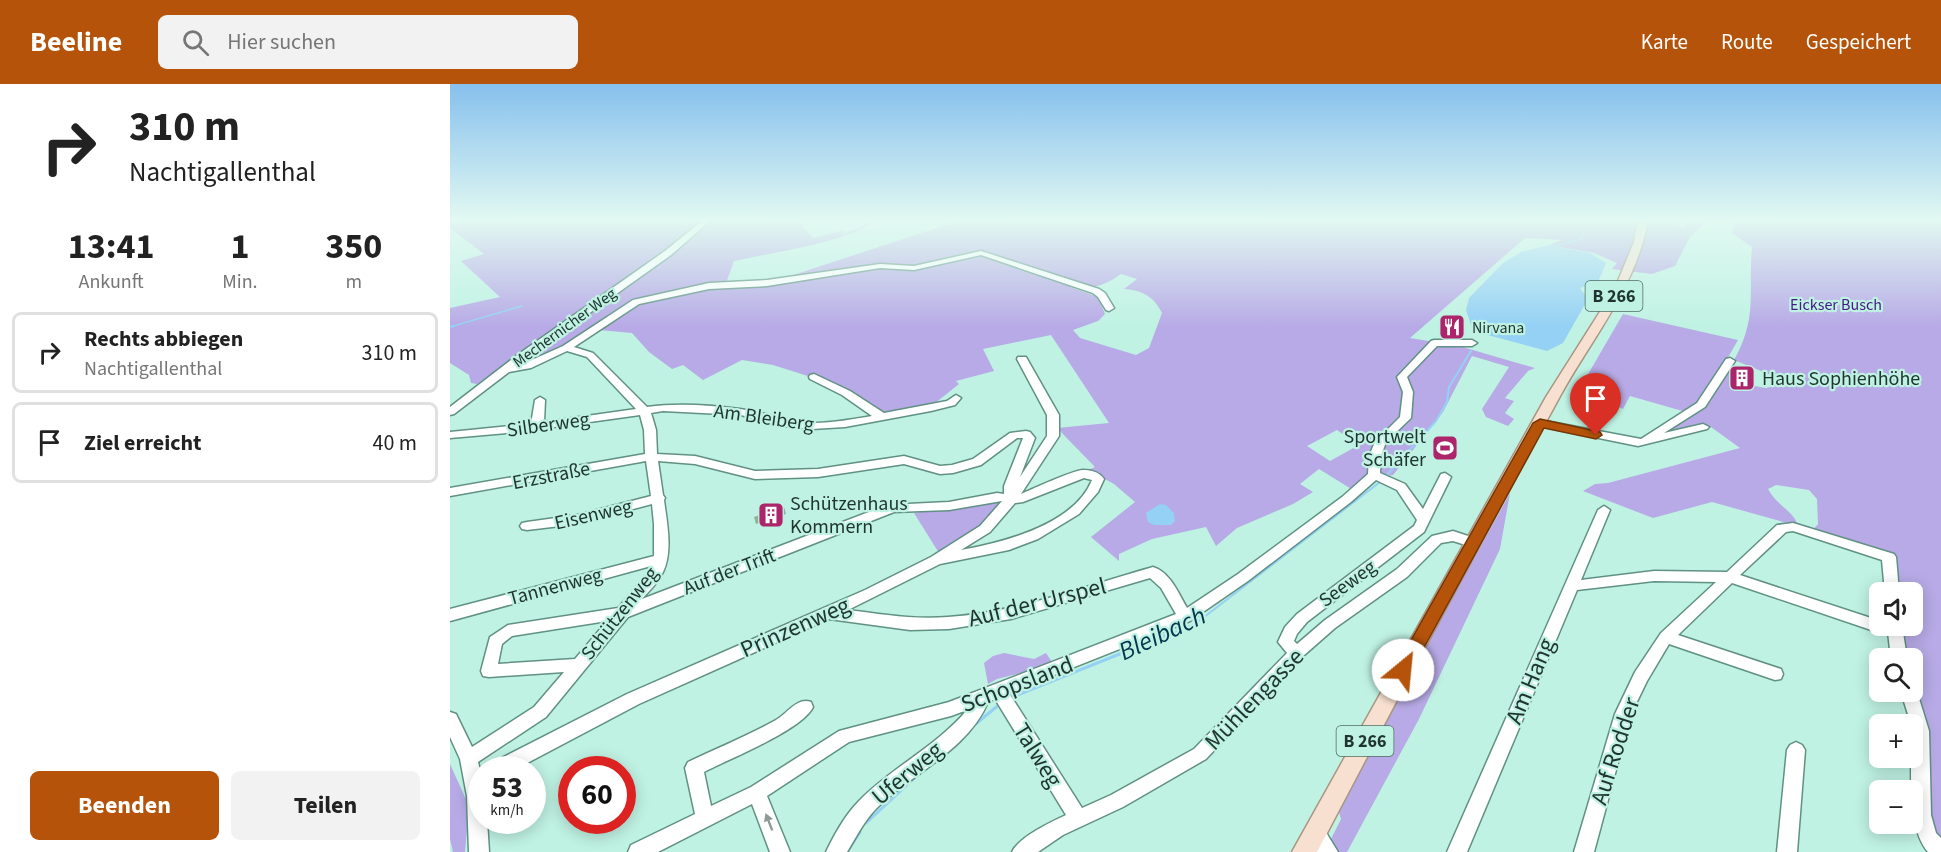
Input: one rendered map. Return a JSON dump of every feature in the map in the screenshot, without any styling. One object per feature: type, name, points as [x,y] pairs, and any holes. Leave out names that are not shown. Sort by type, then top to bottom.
[{"type":"main road","name":"B 266","points":[[1304,852],[1472,542],[1636,256]]},
{"type":"street","name":"Mechernicher Weg","points":[[450,412],[506,369],[665,256]]},
{"type":"street","points":[[506,369],[526,366],[567,348],[636,302],[709,286],[767,283],[880,266],[914,268],[968,256]]},
{"type":"street","points":[[990,256],[1096,291],[1102,295],[1109,308]]},
{"type":"street","points":[[1423,519],[1401,487],[1380,477],[1372,460],[1382,436],[1406,418],[1408,392],[1402,377],[1419,361],[1425,350],[1438,342],[1472,343]]},
{"type":"street","points":[[567,348],[590,355],[645,411]]},
{"type":"street","name":"Prinzenweg","points":[[523,756],[633,699],[870,594],[936,560],[985,529],[1011,499],[1053,436],[1053,415],[1022,359]]},
{"type":"street","points":[[1646,440],[1701,405],[1730,362]]},
{"type":"street","points":[[814,377],[846,393],[882,417]]},
{"type":"street","name":"Am Bleiberg","points":[[645,411],[663,408],[720,410],[813,426],[845,424],[882,417],[951,403],[956,398]]},
{"type":"street","points":[[535,426],[538,422],[540,400]]},
{"type":"street","name":"Silberweg","points":[[450,435],[645,411]]},
{"type":"street","name":"Schützenweg","points":[[474,756],[540,712],[656,573],[661,559],[659,498],[651,456],[650,430],[645,411]]},
{"type":"street","points":[[1540,423],[1623,441],[1638,442],[1702,427]]},
{"type":"street","name":"Erzstraße","points":[[450,492],[651,456],[695,460],[755,475],[818,473],[904,460],[940,470],[953,469],[977,462],[1014,435],[1026,434],[1029,438],[1010,486],[1011,499]]},
{"type":"street","name":"Auf der Trift","points":[[578,666],[489,671],[495,641],[508,631],[622,613],[892,508],[949,506],[997,497],[1011,499],[1032,496],[1083,474],[1093,475],[1098,479],[1090,497],[1066,517],[1033,535],[1010,545],[936,560]]},
{"type":"street","name":"Schopsland","points":[[638,852],[758,793],[845,736],[951,709],[981,698],[1003,699],[1185,617],[1214,600],[1300,533],[1380,477]]},
{"type":"street","name":"Seeweg","points":[[1297,653],[1286,642],[1290,631],[1302,618],[1419,530],[1445,477]]},
{"type":"street","name":"Eisenweg","points":[[527,526],[552,525],[587,518],[659,498]]},
{"type":"street","name":"Am Hang","points":[[1457,852],[1604,510]]},
{"type":"street","name":"Auf Rodder","points":[[1584,852],[1623,714],[1666,637],[1782,528],[1792,527],[1889,557],[1891,582]]},
{"type":"street","name":"Mühlengasse","points":[[1022,852],[1078,818],[1125,797],[1200,754],[1297,653],[1330,624],[1402,573],[1437,539],[1453,536],[1472,542]]},
{"type":"street","name":"Tannenweg","points":[[450,615],[661,559]]},
{"type":"street","name":"Auf der Urspel","points":[[827,613],[925,624],[958,621],[1016,612],[1153,572],[1177,598],[1185,617]]},
{"type":"street","points":[[1571,586],[1654,576],[1729,577],[1869,621]]},
{"type":"street","points":[[864,618],[870,594]]},
{"type":"street","points":[[1666,637],[1774,674]]},
{"type":"street","name":"Uferweg","points":[[836,852],[864,808],[965,725],[980,706],[981,698]]},
{"type":"street","name":"Talweg","points":[[1003,699],[1078,818]]},
{"type":"street","points":[[1912,702],[1921,731],[1922,815],[1928,838],[1941,852]]},
{"type":"street","points":[[705,820],[694,768],[784,724],[805,707]]},
{"type":"street","points":[[450,719],[468,757]]},
{"type":"street","points":[[1787,852],[1796,750]]},
{"type":"street","points":[[758,793],[780,852]]},
{"type":"street","points":[[1315,832],[1329,852]]},
{"type":"street","points":[[479,834],[479,852]]},
{"type":"green space","points":[[478,256],[660,256],[477,384],[471,383],[469,375],[450,363],[450,308],[500,297],[461,261]]},
{"type":"green space","points":[[669,256],[759,256],[734,261],[726,283],[775,281],[852,256],[1504,256],[1410,338],[1459,346],[1535,368],[1528,371],[1505,398],[1514,401],[1505,413],[1514,419],[1508,426],[1486,417],[1482,409],[1509,367],[1472,356],[1443,412],[1393,475],[1364,479],[1353,490],[1319,469],[1300,484],[1313,492],[1293,504],[1237,528],[1216,546],[1206,527],[1152,539],[1119,554],[1119,561],[1091,537],[1135,502],[1114,484],[1088,470],[1095,467],[1057,428],[1109,423],[1051,335],[983,349],[994,371],[956,381],[959,384],[934,404],[886,415],[811,377],[773,365],[742,360],[703,380],[683,365],[672,369],[649,352],[632,333],[599,330],[527,364],[518,364]],"holes":[[[1121,274],[1137,279],[1124,289],[1136,291],[1151,298],[1162,313],[1149,348],[1136,355],[1080,338],[1073,330],[1098,321],[1105,314],[1098,297],[1070,287],[1073,285],[1098,286]],[[1337,430],[1359,445],[1330,461],[1307,446]]]},
{"type":"green space","points":[[1601,256],[1680,256],[1675,266],[1652,274],[1612,269],[1617,263]]},
{"type":"green space","name":"Eickser Busch","points":[[1751,256],[1941,256],[1941,852],[1935,838],[1930,808],[1928,732],[1921,702],[1923,702],[1923,648],[1904,648],[1903,636],[1923,636],[1923,582],[1895,582],[1891,558],[1812,531],[1818,524],[1817,499],[1809,490],[1776,485],[1768,489],[1793,516],[1798,526],[1712,502],[1653,518],[1583,491],[1595,484],[1608,483],[1740,448],[1711,427],[1658,437],[1697,409],[1726,368],[1734,370],[1733,377],[1737,383],[1766,388],[1795,381],[1786,376],[1771,375],[1734,360],[1742,345],[1750,305]]},
{"type":"green space","points":[[1623,314],[1738,340],[1707,394],[1700,403],[1686,412],[1630,396],[1623,409],[1580,388]]},
{"type":"green space","points":[[1510,493],[1500,549],[1419,719],[1347,852],[1333,852],[1331,839],[1341,819],[1339,812],[1415,665]]},
{"type":"green space","points":[[995,501],[1001,504],[982,524],[939,553],[914,513]]},
{"type":"green space","points":[[1004,653],[1034,659],[1046,653],[1054,665],[997,679],[988,684],[984,663],[993,656]]},
{"type":"green space","points":[[450,764],[468,804],[465,852],[453,852],[450,839]]},
{"type":"water","points":[[1515,256],[1595,256],[1606,263],[1598,282],[1580,288],[1588,299],[1563,343],[1547,351],[1473,331],[1466,310],[1469,298],[1503,263]]},
{"type":"water","points":[[1160,504],[1166,505],[1174,513],[1175,521],[1171,525],[1154,525],[1148,522],[1146,513]]},
{"type":"building","name":"Schützenhaus Kommern","points":[[784,507],[786,514],[756,524],[754,517]]},
{"type":"waterway","points":[[454,326],[450,327],[522,306]]},
{"type":"waterway","name":"Bleibach","points":[[1384,478],[1436,421],[1447,402],[1449,387],[1471,351]]},
{"type":"waterway","name":"Bleibach","points":[[1168,635],[1195,624],[1380,482]]},
{"type":"waterway","name":"Bleibach","points":[[1010,698],[1172,633]]},
{"type":"waterway","name":"Bleibach","points":[[972,727],[1000,704]]},
{"type":"waterway","name":"Bleibach","points":[[866,823],[921,772]]},
{"type":"waterway","name":"Bleibach","points":[[847,852],[860,832]]},
{"type":"place","name":"Nirvana","points":[[1452,327]]},
{"type":"place","name":"Haus Sophienhöhe","points":[[1742,378]]},
{"type":"place","name":"Sportwelt Schäfer","points":[[1445,448]]},
{"type":"place","name":"Schützenhaus Kommern","points":[[771,515]]},
{"type":"route","points":[[1403,670],[1540,423],[1596,435]]}]
